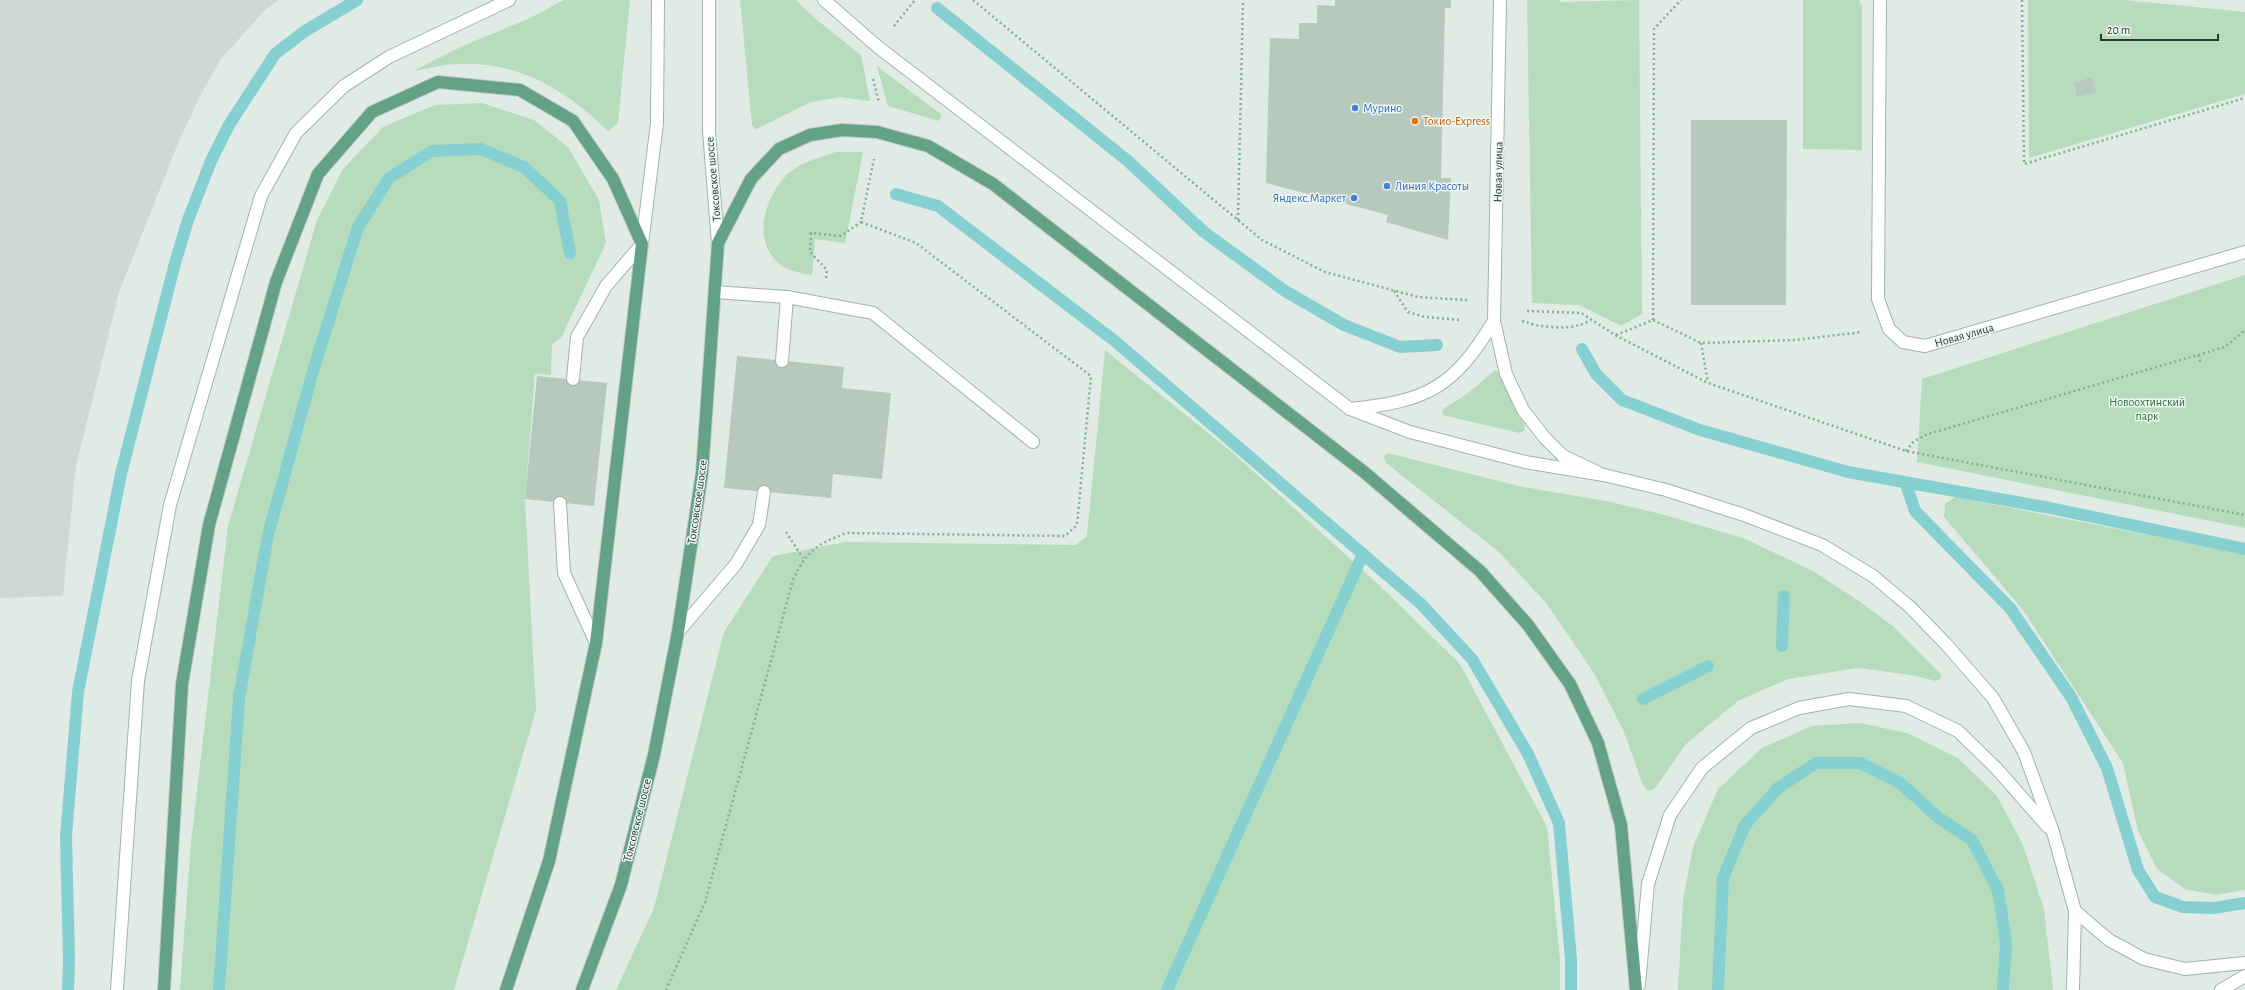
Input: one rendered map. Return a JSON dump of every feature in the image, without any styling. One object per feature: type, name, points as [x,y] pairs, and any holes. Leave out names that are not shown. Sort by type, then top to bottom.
[{"type":"main road","points":[[117,990],[138,681],[167,520],[203,388],[261,196],[296,133],[344,86],[389,57],[509,0]]},
{"type":"main road","points":[[506,990],[549,861],[596,643],[657,123],[658,0]]},
{"type":"main road","name":"Токсовское шоссе","points":[[582,990],[621,885],[654,754],[678,632],[702,473],[718,243],[709,131],[709,0]]},
{"type":"main road","points":[[824,0],[878,47],[1350,409],[1410,432],[1526,462],[1604,475],[1666,490],[1744,515],[1822,545],[1873,576],[1910,607],[1935,632],[1992,698],[2024,752],[2053,832],[2075,911],[2073,990]]},
{"type":"main road","name":"Новая улица","points":[[1500,0],[1494,321],[1506,374],[1523,410],[1545,438],[1562,456],[1604,475]]},
{"type":"main road","name":"Новая улица","points":[[1880,0],[1878,299],[1889,329],[1903,342],[1925,346],[2245,252]]},
{"type":"main road","points":[[164,990],[182,684],[209,526],[276,282],[318,174],[372,112],[438,82],[520,90],[573,121],[613,179],[642,244]]},
{"type":"main road","points":[[718,243],[751,179],[779,149],[810,134],[842,130],[877,132],[928,146],[994,184],[1364,472],[1480,571],[1528,625],[1570,684],[1598,743],[1621,825],[1637,990]]},
{"type":"main road","points":[[573,380],[577,337],[606,286],[642,244]]},
{"type":"main road","points":[[715,292],[787,297],[874,313],[1033,442]]},
{"type":"main road","points":[[782,361],[787,297]]},
{"type":"main road","points":[[1350,409],[1390,405],[1420,396],[1445,381],[1463,366],[1494,321]]},
{"type":"main road","points":[[678,632],[736,564],[759,525],[764,492]]},
{"type":"main road","points":[[560,503],[564,573],[596,643]]},
{"type":"main road","points":[[1637,990],[1648,884],[1670,815],[1702,768],[1751,728],[1798,708],[1849,699],[1906,706],[1958,731],[1996,768],[2053,832]]},
{"type":"main road","points":[[2075,911],[2109,940],[2144,959],[2185,969],[2245,963]]},
{"type":"main road","points":[[2221,990],[2245,976]]},
{"type":"path","points":[[894,27],[915,0]]},
{"type":"path","points":[[974,0],[1262,240],[1325,272],[1418,297],[1467,300]]},
{"type":"path","points":[[1238,220],[1243,0]]},
{"type":"path","points":[[1653,320],[1654,28],[1681,0]]},
{"type":"path","points":[[2022,0],[2024,164],[2245,98]]},
{"type":"path","points":[[823,304],[827,270],[810,252],[811,233],[841,236],[861,222],[875,158]]},
{"type":"path","points":[[666,990],[705,902],[793,580],[803,558],[822,542],[846,533],[1065,536],[1077,525],[1092,376],[916,243],[861,222]]},
{"type":"path","points":[[1527,311],[1581,313],[1615,335],[1708,383],[1906,451],[2245,515]]},
{"type":"path","points":[[1615,335],[1653,320],[1701,343],[1796,340],[1889,329]]},
{"type":"path","points":[[1906,451],[1914,441],[1928,434],[2225,347],[2245,330]]},
{"type":"path","points":[[1701,343],[1708,383]]},
{"type":"path","points":[[2198,355],[2200,364]]},
{"type":"shaded area","points":[[0,0],[279,0],[266,9],[221,59],[202,92],[179,141],[119,292],[76,466],[63,596],[0,598]]},
{"type":"green space","points":[[564,0],[630,0],[618,123],[608,131],[576,103],[559,91],[522,73],[481,64],[453,64],[413,71],[465,45],[530,18]]},
{"type":"green space","points":[[740,0],[796,0],[817,20],[861,55],[870,101],[840,97],[811,102],[755,129],[752,125]]},
{"type":"green space","points":[[1527,0],[1560,0],[1560,2],[1639,0],[1642,314],[1621,326],[1579,305],[1532,303]]},
{"type":"green space","points":[[1803,0],[1859,0],[1862,7],[1862,150],[1803,149]]},
{"type":"green space","points":[[2028,0],[2124,0],[2245,12],[2245,94],[2029,158]]},
{"type":"green space","points":[[877,66],[942,115],[939,121],[888,106]]},
{"type":"green space","points":[[482,103],[534,120],[568,147],[599,200],[606,243],[561,338],[552,344],[551,375],[535,374],[525,499],[536,710],[454,990],[180,990],[191,842],[228,526],[317,220],[343,169],[383,127],[435,105]]},
{"type":"green space","points":[[836,152],[863,152],[845,243],[815,239],[812,275],[790,270],[778,263],[770,254],[766,243],[764,220],[771,197],[784,178],[795,168]]},
{"type":"green space","name":"Новоохтинский парк","points":[[2245,275],[2245,528],[1917,462],[1922,379]]},
{"type":"green space","points":[[1105,350],[1233,453],[1378,584],[1460,664],[1547,827],[1560,961],[1560,990],[616,990],[654,908],[724,632],[773,556],[846,542],[1076,545],[1087,536]]},
{"type":"green space","points":[[1495,370],[1501,373],[1505,388],[1525,426],[1524,431],[1520,433],[1442,415],[1443,409],[1467,394]]},
{"type":"green space","points":[[1388,453],[1518,486],[1606,501],[1661,514],[1743,538],[1813,571],[1859,601],[1894,627],[1942,675],[1940,679],[1936,681],[1911,675],[1858,668],[1788,679],[1738,701],[1686,744],[1656,787],[1651,791],[1647,790],[1643,785],[1624,732],[1594,673],[1547,604],[1499,552],[1386,463],[1384,456]]},
{"type":"green space","points":[[1955,497],[2245,554],[2245,890],[2216,895],[2185,889],[2157,869],[2138,831],[2123,763],[2023,610],[1944,517],[1945,504]]},
{"type":"green space","points":[[1860,723],[1907,733],[1958,758],[1997,796],[2023,845],[2044,909],[2053,990],[1678,990],[1683,900],[1693,847],[1718,789],[1762,748],[1812,726]]},
{"type":"building","name":"Мурино","points":[[1335,0],[1451,0],[1451,8],[1445,8],[1441,178],[1451,178],[1448,240],[1386,222],[1388,215],[1266,183],[1270,38],[1299,39],[1299,23],[1317,23],[1317,5],[1335,6]]},
{"type":"building","points":[[2092,77],[2096,92],[2077,97],[2074,83]]},
{"type":"building","points":[[1691,120],[1787,120],[1786,305],[1691,305]]},
{"type":"building","points":[[737,356],[844,367],[842,388],[891,393],[882,479],[833,474],[831,498],[724,488]]},
{"type":"building","points":[[537,376],[607,383],[594,506],[525,499]]},
{"type":"waterway","points":[[68,990],[69,960],[66,837],[78,692],[121,474],[175,263],[188,220],[211,161],[229,125],[275,54],[305,31],[357,0]]},
{"type":"waterway","points":[[937,8],[1128,161],[1204,232],[1285,291],[1344,325],[1400,347],[1437,345]]},
{"type":"waterway","points":[[219,990],[239,698],[268,535],[313,371],[358,227],[389,178],[432,151],[481,149],[524,167],[560,201],[570,253]]},
{"type":"waterway","points":[[896,194],[938,206],[1116,342],[1421,604],[1472,659],[1528,754],[1559,823],[1571,959],[1571,990]]},
{"type":"waterway","points":[[1582,349],[1596,374],[1622,400],[1700,430],[1848,472],[2050,508],[2245,549]]},
{"type":"waterway","points":[[1906,484],[1915,511],[2010,608],[2071,697],[2107,768],[2138,870],[2155,897],[2183,907],[2214,908],[2245,903]]},
{"type":"waterway","points":[[1167,990],[1363,554]]},
{"type":"waterway","points":[[1782,646],[1784,596]]},
{"type":"waterway","points":[[1643,699],[1708,666]]},
{"type":"waterway","points":[[1718,990],[1723,878],[1745,825],[1778,788],[1816,763],[1860,763],[1900,783],[1939,818],[1972,840],[1998,890],[2006,944],[2003,990]]},
{"type":"place","name":"Мурино","points":[[1355,108]]},
{"type":"place","name":"Токио-Express","points":[[1415,121]]},
{"type":"place","name":"Линия Красоты","points":[[1387,186]]},
{"type":"place","name":"Яндекс.Маркет","points":[[1354,198]]}]
